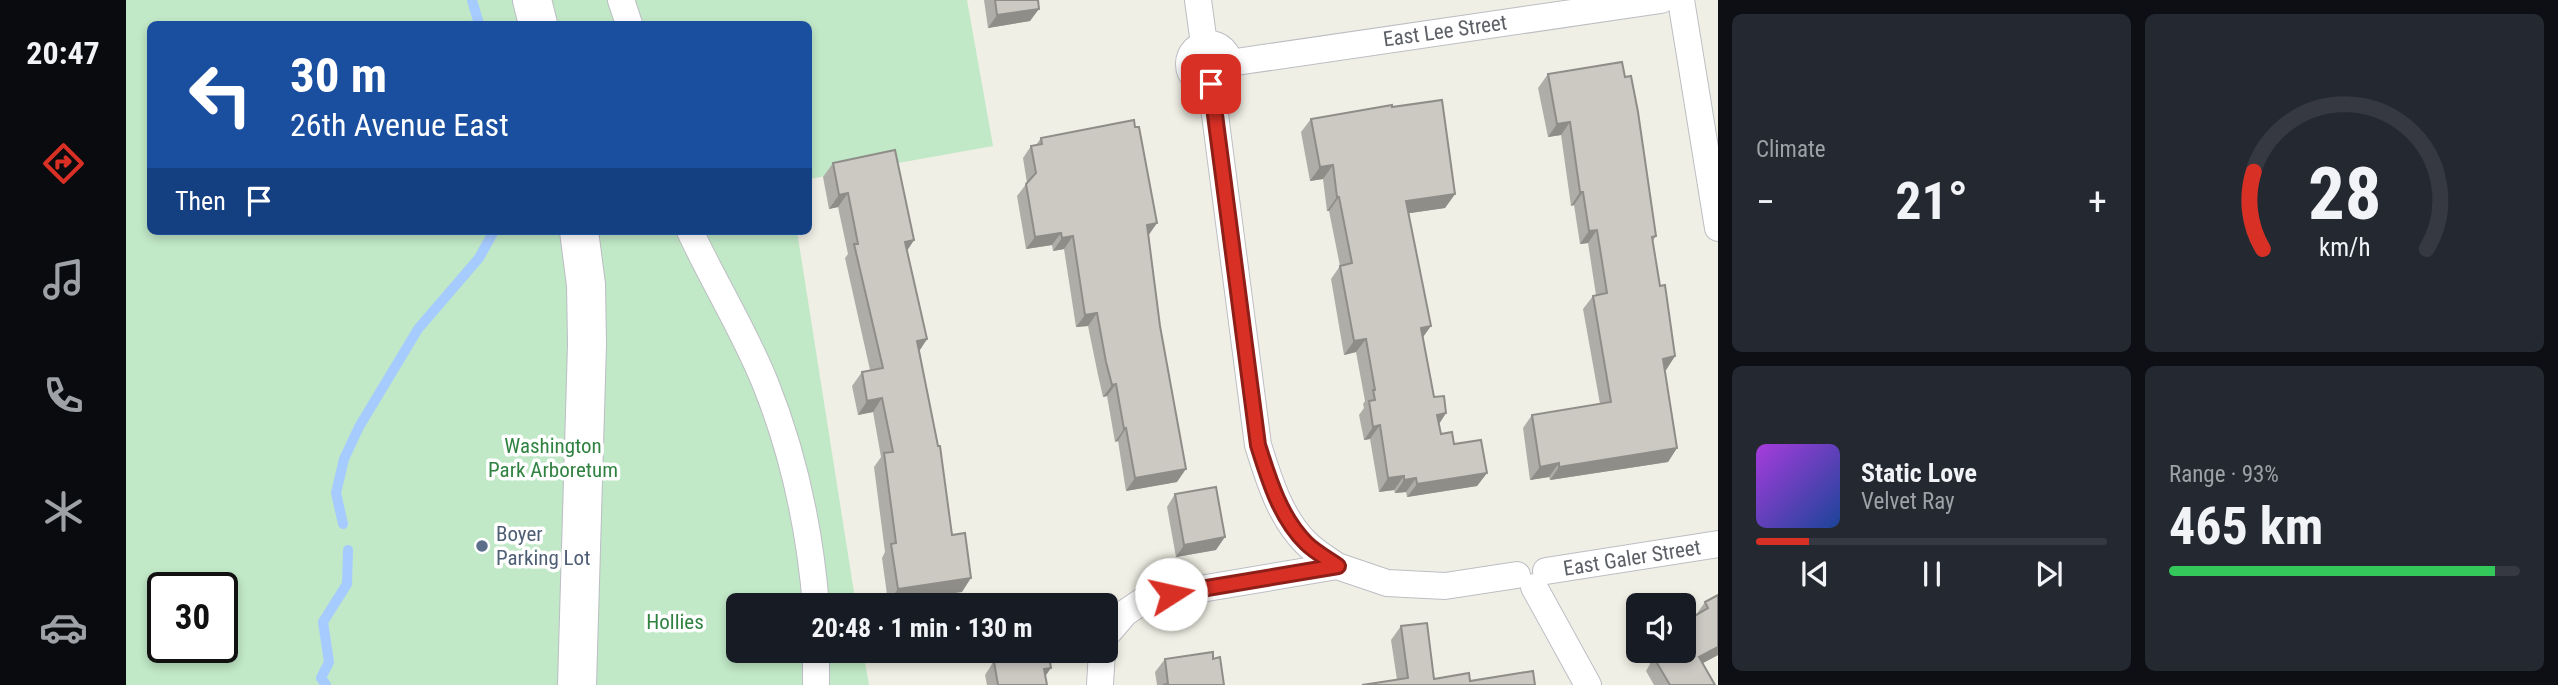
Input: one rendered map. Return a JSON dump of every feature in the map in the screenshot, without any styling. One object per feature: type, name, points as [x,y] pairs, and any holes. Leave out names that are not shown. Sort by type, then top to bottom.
[{"type":"main road","points":[[532,0],[537,21]]},
{"type":"main road","points":[[577,685],[587,344],[586,285],[580,235]]},
{"type":"street","points":[[621,0],[628,21]]},
{"type":"street","points":[[1198,0],[1204,44]]},
{"type":"street","name":"East Lee Street","points":[[1230,63],[1661,0]]},
{"type":"street","points":[[1681,0],[1718,228]]},
{"type":"street","points":[[1204,44],[1220,47],[1225,51],[1230,63],[1221,80],[1211,84],[1195,79],[1189,67],[1191,53],[1204,44]]},
{"type":"street","points":[[1211,84],[1258,445],[1273,493],[1289,519],[1306,543],[1338,566]]},
{"type":"street","points":[[692,235],[767,386],[799,494],[815,593]]},
{"type":"street","name":"East Galer Street","points":[[1118,621],[1147,598],[1338,566],[1387,583],[1445,586],[1532,578],[1718,544]]},
{"type":"street","points":[[1532,578],[1588,685]]},
{"type":"street","points":[[816,663],[816,685]]},
{"type":"street","points":[[1099,663],[1100,685]]},
{"type":"green space","name":"Washington Park Arboretum","points":[[126,0],[967,0],[993,146],[812,178],[812,21],[147,21],[147,235],[798,235],[854,593],[726,593],[726,663],[865,663],[869,685],[126,685]]},
{"type":"building","points":[[995,0],[1038,0],[1039,9],[997,15]]},
{"type":"building","points":[[1622,62],[1625,77],[1631,76],[1638,112],[1656,236],[1652,237],[1660,286],[1665,285],[1675,356],[1663,359],[1677,448],[1559,467],[1559,463],[1540,467],[1532,415],[1611,402],[1593,296],[1607,293],[1597,230],[1589,231],[1583,192],[1580,192],[1570,122],[1557,124],[1548,74]]},
{"type":"building","points":[[1442,100],[1455,194],[1406,201],[1431,326],[1421,328],[1434,397],[1444,396],[1446,413],[1437,415],[1441,434],[1452,432],[1454,444],[1481,440],[1487,473],[1417,484],[1416,478],[1388,478],[1380,425],[1373,427],[1369,401],[1375,400],[1375,390],[1366,339],[1354,341],[1340,266],[1352,263],[1337,197],[1333,165],[1320,167],[1311,119],[1392,105]]},
{"type":"building","points":[[1134,120],[1135,127],[1139,127],[1157,223],[1147,225],[1160,326],[1186,469],[1135,478],[1116,384],[1112,385],[1097,313],[1085,315],[1073,236],[1062,238],[1061,233],[1035,237],[1026,184],[1036,173],[1031,146],[1042,144],[1041,138]]},
{"type":"building","points":[[895,150],[914,240],[905,242],[927,339],[917,341],[940,446],[952,535],[965,533],[971,578],[898,589],[891,544],[896,543],[884,453],[893,452],[882,398],[867,401],[862,372],[883,368],[854,244],[858,244],[848,193],[839,195],[833,163]]},
{"type":"building","points":[[1216,487],[1225,537],[1184,545],[1175,494]]},
{"type":"building","points":[[1718,595],[1718,647],[1699,657],[1715,685],[1670,685],[1657,663],[1696,663],[1696,615],[1708,608],[1705,602]]},
{"type":"building","points":[[1427,623],[1434,679],[1469,673],[1470,681],[1533,671],[1535,685],[1362,685],[1408,678],[1401,626]]},
{"type":"building","points":[[1213,652],[1213,659],[1220,657],[1224,685],[1163,685],[1168,684],[1165,659]]},
{"type":"building","points":[[994,663],[1050,663],[1051,668],[1044,669],[1047,685],[998,685]]},
{"type":"waterway","points":[[472,0],[478,21]]},
{"type":"waterway","points":[[343,524],[336,493],[344,459],[359,427],[418,329],[479,258],[492,235]]},
{"type":"waterway","points":[[326,685],[321,678],[329,662],[323,622],[347,584],[348,550]]},
{"type":"place","name":"Boyer Parking Lot","points":[[482,546]]},
{"type":"route","points":[[1171,594],[1338,566],[1306,543],[1289,519],[1273,493],[1258,445],[1211,84]]},
{"type":"park label","name":"Hollies","points":[[675,622]]}]
